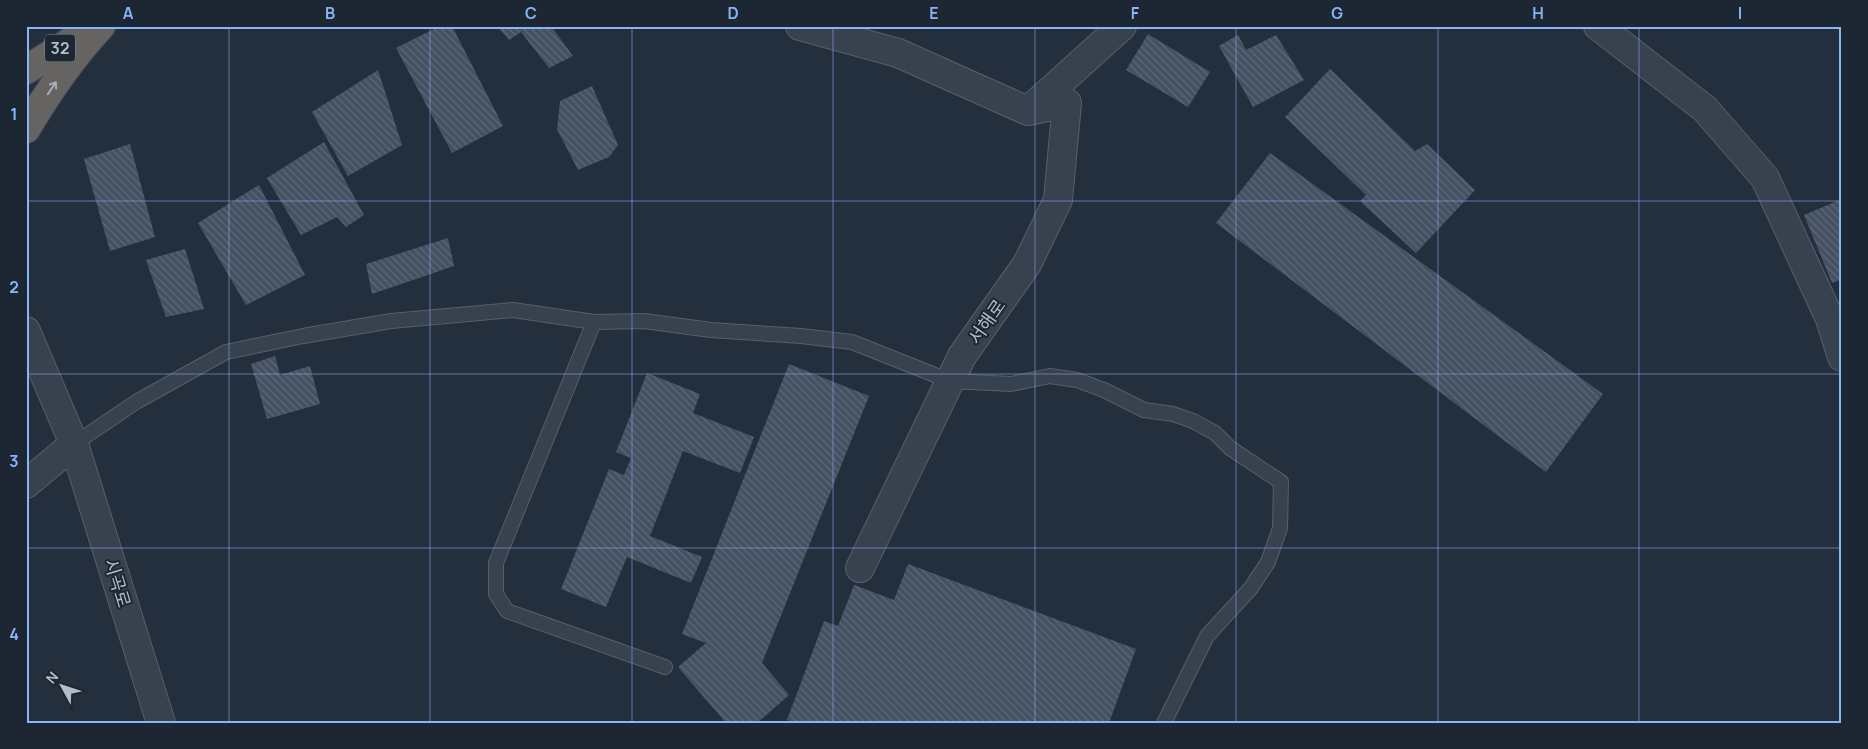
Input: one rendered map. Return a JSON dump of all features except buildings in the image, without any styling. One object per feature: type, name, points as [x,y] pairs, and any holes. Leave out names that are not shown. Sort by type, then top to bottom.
[{"type":"highway","name":"32","points":[[26,70],[95,26]]},
{"type":"highway","points":[[26,129],[69,63],[102,26]]},
{"type":"street","points":[[800,26],[898,53],[1028,111],[1122,26]]},
{"type":"street","points":[[1598,26],[1705,109],[1764,178],[1830,319],[1842,357]]},
{"type":"street","name":"서해로","points":[[860,568],[962,356],[1027,264],[1058,200],[1066,103],[1028,111]]},
{"type":"street","name":"시곡로","points":[[26,331],[74,444],[161,723]]},
{"type":"street","points":[[26,484],[74,444]]},
{"type":"lane","points":[[74,444],[136,402],[226,352],[302,336],[391,321],[513,310],[594,322],[644,321],[711,330],[801,336],[852,342],[950,381],[1011,384],[1050,376],[1077,380],[1104,390],[1144,410],[1173,414],[1194,421],[1215,433],[1230,448],[1281,482],[1280,528],[1268,562],[1251,588],[1207,636],[1164,723]]},
{"type":"lane","points":[[594,322],[496,563],[496,594],[507,611],[665,666]]}]
